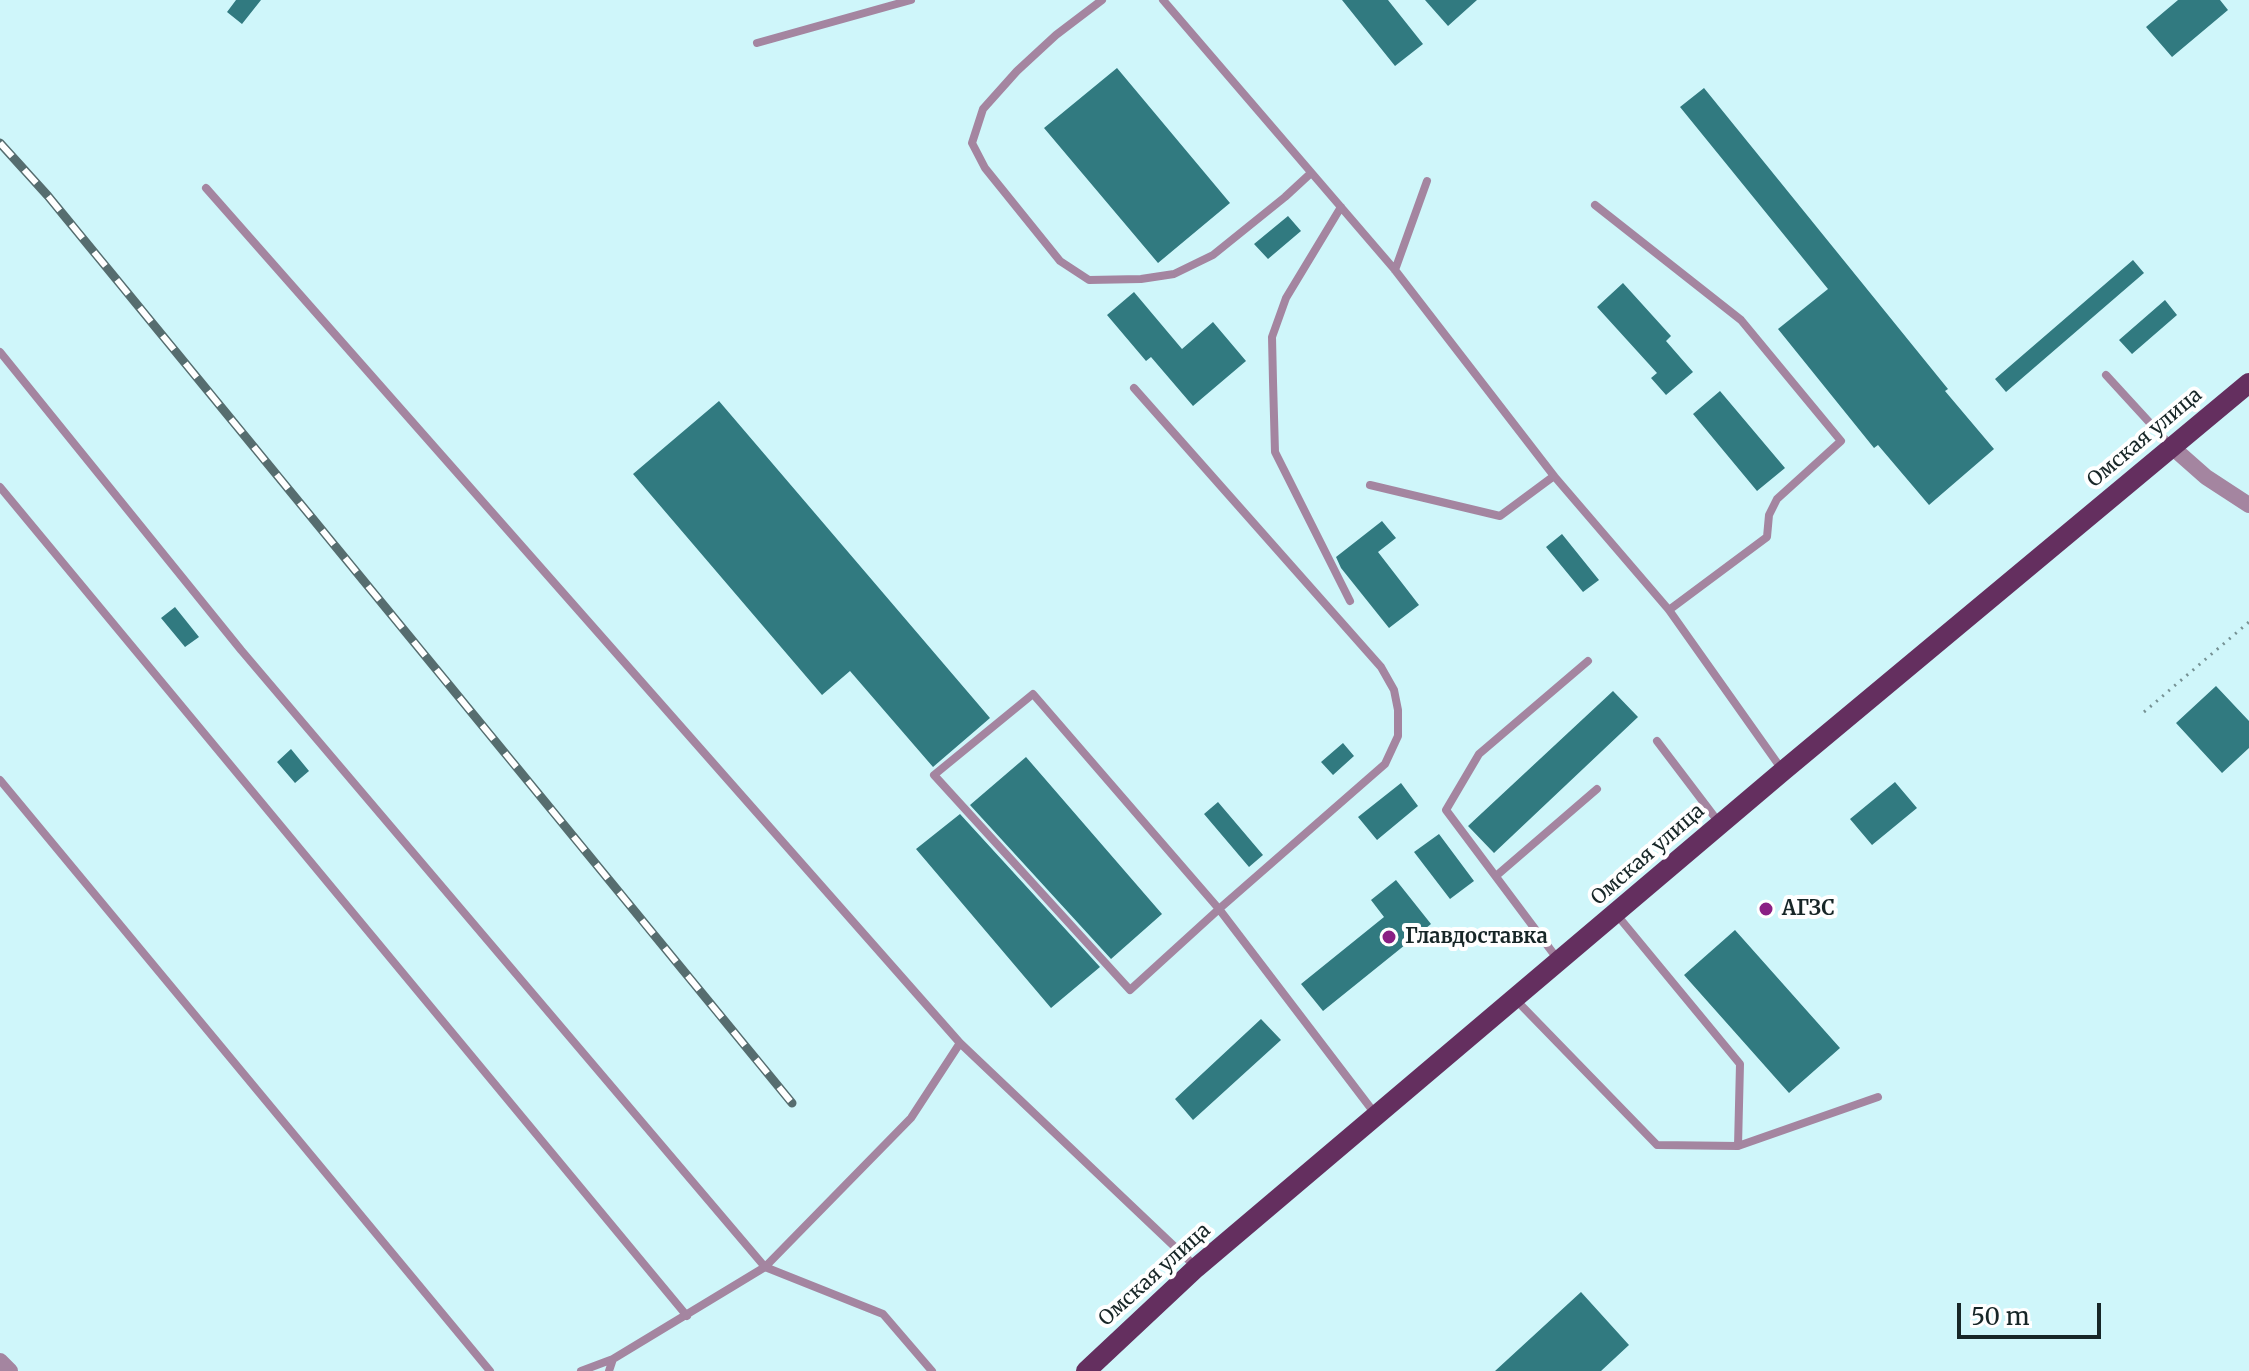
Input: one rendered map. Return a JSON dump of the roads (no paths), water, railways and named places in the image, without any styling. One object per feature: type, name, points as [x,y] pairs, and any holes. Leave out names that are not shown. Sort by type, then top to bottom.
[{"type":"main road","name":"Омская улица","points":[[1086,1371],[1196,1268],[1783,771],[2249,383]]},
{"type":"street","points":[[2172,447],[2206,477],[2249,505]]},
{"type":"street","points":[[0,1361],[10,1371]]},
{"type":"lane","points":[[757,43],[911,0]]},
{"type":"lane","points":[[1102,0],[1056,35],[1017,71],[983,109],[972,143],[985,168],[1060,261],[1089,280],[1141,279],[1174,274],[1213,255],[1311,173]]},
{"type":"lane","points":[[1163,0],[1395,270],[1554,476],[1669,610],[1783,771]]},
{"type":"lane","points":[[1395,270],[1427,181]]},
{"type":"lane","points":[[206,188],[960,1043],[1196,1268]]},
{"type":"lane","points":[[1595,205],[1741,320],[1841,441],[1777,499],[1769,515],[1767,537],[1669,610]]},
{"type":"lane","points":[[1341,207],[1286,298],[1272,337],[1275,452],[1350,601]]},
{"type":"lane","points":[[0,352],[241,650],[765,1267],[883,1314],[932,1371]]},
{"type":"lane","points":[[2106,375],[2172,447]]},
{"type":"lane","points":[[1134,388],[1381,667],[1394,690],[1398,710],[1398,736],[1385,764],[1219,909],[1130,990],[934,775],[1033,694],[1219,909],[1376,1116]]},
{"type":"lane","points":[[1370,485],[1500,516],[1554,476]]},
{"type":"lane","points":[[0,487],[687,1316]]},
{"type":"lane","points":[[1560,962],[1446,810],[1479,754],[1588,661]]},
{"type":"lane","points":[[1657,741],[1721,825]]},
{"type":"lane","points":[[0,780],[490,1371]]},
{"type":"lane","points":[[1496,876],[1597,789]]},
{"type":"lane","points":[[1616,914],[1740,1064],[1738,1146]]},
{"type":"lane","points":[[1515,999],[1657,1145],[1738,1146],[1878,1097]]},
{"type":"lane","points":[[581,1371],[613,1359],[765,1267],[911,1118],[960,1043]]},
{"type":"lane","points":[[609,1371],[613,1359]]},
{"type":"railway","points":[[0,143],[48,196],[792,1103]]},
{"type":"place","name":"АГЗС","points":[[1766,909]]},
{"type":"place","name":"Главдоставка","points":[[1389,937]]}]
